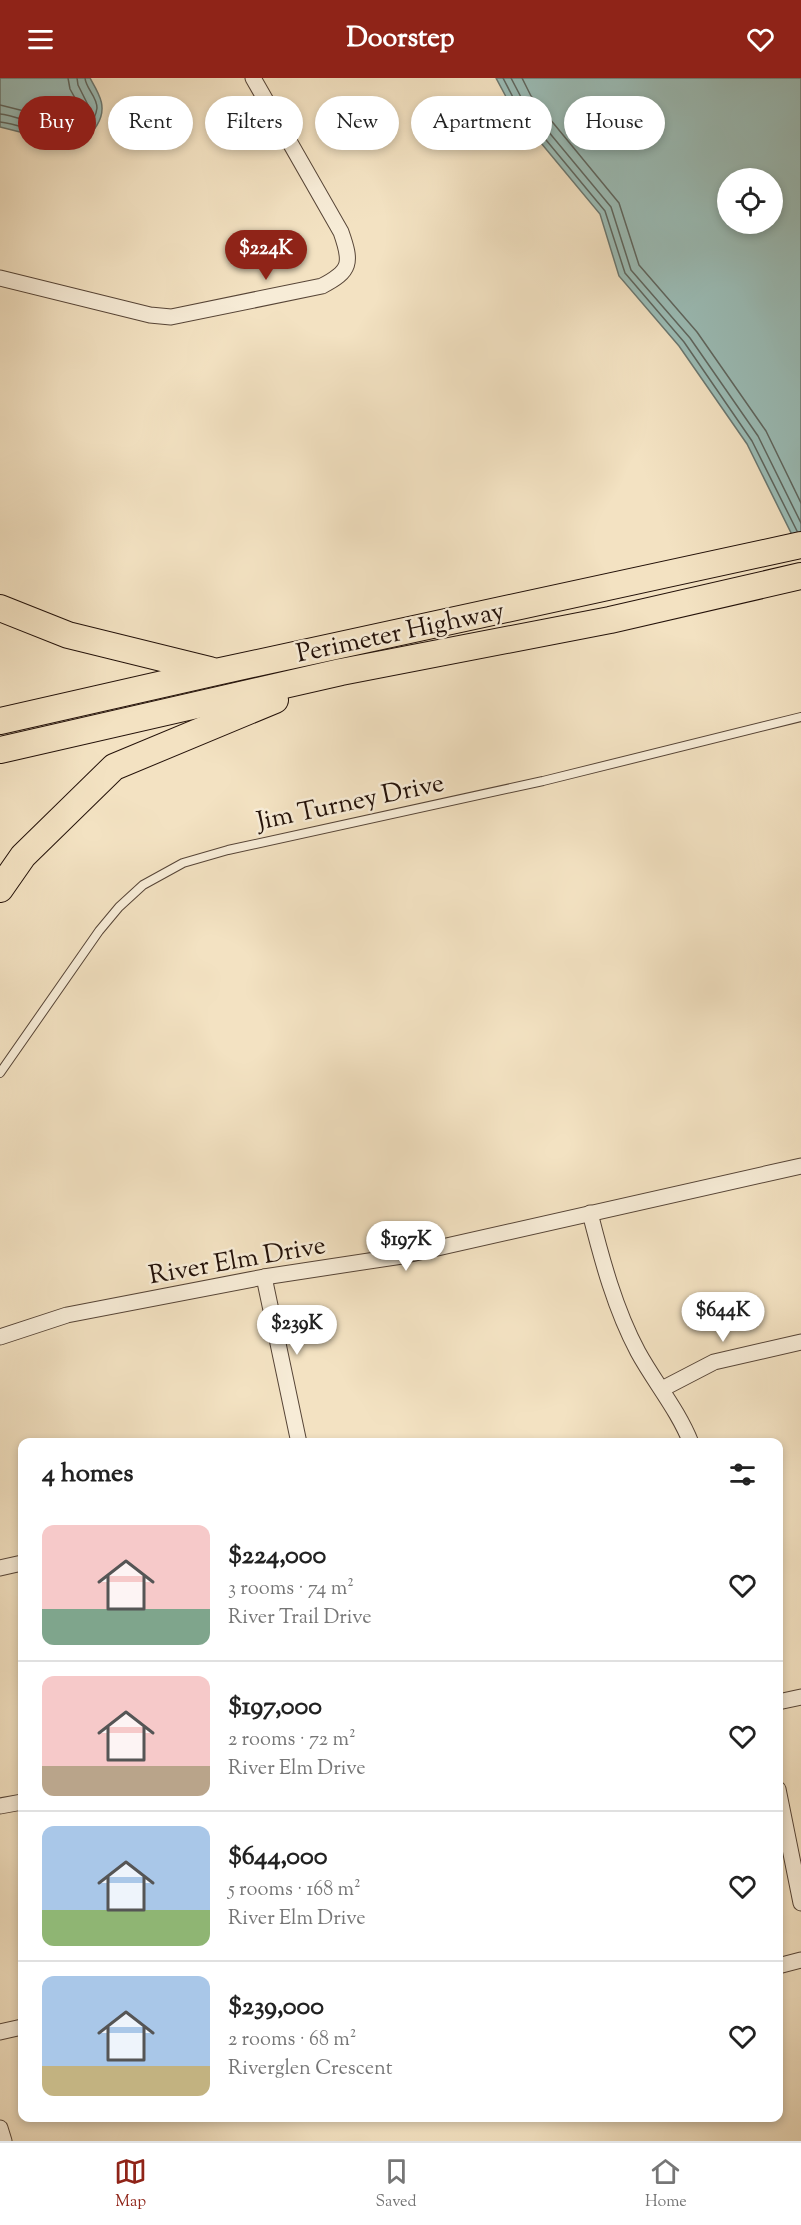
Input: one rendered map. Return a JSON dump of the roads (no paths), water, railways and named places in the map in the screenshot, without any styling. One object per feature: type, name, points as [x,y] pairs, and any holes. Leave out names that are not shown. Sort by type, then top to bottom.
[{"type":"highway","name":"Perimeter Highway","points":[[0,721],[801,545]]},
{"type":"highway","name":"Perimeter Highway","points":[[0,750],[341,672],[610,620],[801,576]]},
{"type":"highway","points":[[0,608],[68,635],[216,672]]},
{"type":"highway","points":[[0,889],[23,856],[114,767],[341,672]]},
{"type":"street","points":[[0,278],[150,315],[171,317],[322,286],[344,273],[349,263],[347,248],[341,232],[253,78]]},
{"type":"street","name":"River Elm Drive","points":[[0,1336],[67,1315],[264,1277],[402,1256],[801,1166]]},
{"type":"street","points":[[590,1213],[601,1256],[626,1325],[638,1352],[662,1389],[688,1438]]},
{"type":"street","points":[[264,1277],[298,1438]]},
{"type":"street","points":[[662,1389],[714,1362],[801,1342]]},
{"type":"street","points":[[0,1568],[18,1564]]},
{"type":"street","points":[[783,1701],[801,1697]]},
{"type":"street","points":[[0,1806],[18,1803]]},
{"type":"street","points":[[783,1814],[801,1903]]},
{"type":"street","points":[[783,1965],[801,1960]]},
{"type":"street","points":[[0,2032],[18,2028]]},
{"type":"street","points":[[0,2128],[4,2141]]},
{"type":"lane","name":"Jim Turney Drive","points":[[0,1073],[119,907],[143,885],[183,863],[228,850],[543,781],[801,717]]},
{"type":"water","points":[[0,78],[90,78],[101,101],[102,112],[96,126],[96,96],[18,96],[18,132],[0,127]]},
{"type":"water","points":[[496,78],[801,78],[801,553],[747,444],[679,346],[619,276],[600,214],[547,150],[552,150],[552,96],[506,96]]}]
